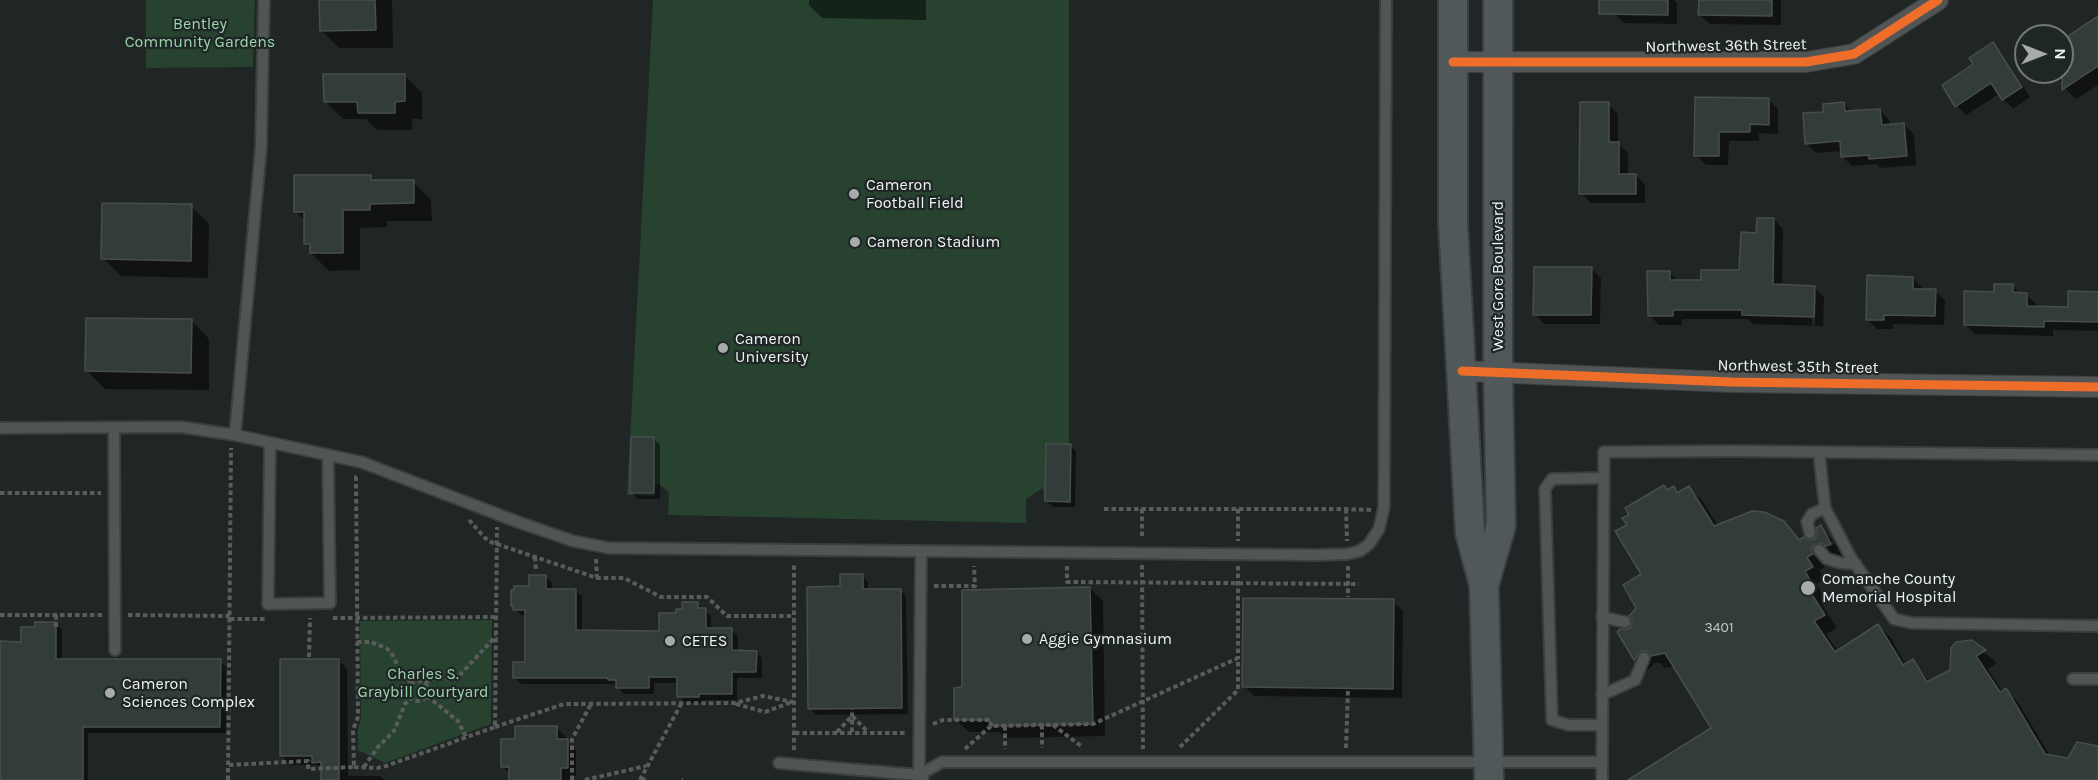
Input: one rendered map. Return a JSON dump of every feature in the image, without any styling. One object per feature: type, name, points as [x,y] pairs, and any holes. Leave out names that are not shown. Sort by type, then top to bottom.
[{"type":"main road","name":"West Gore Boulevard","points":[[1453,0],[1452,223],[1470,533],[1484,585],[1489,771]]},
{"type":"main road","name":"West Gore Boulevard","points":[[1484,585],[1501,526],[1498,373],[1498,0]]},
{"type":"street","name":"Northwest 36th Street","points":[[1453,62],[1806,62],[1854,54],[1938,0]]},
{"type":"street","name":"Northwest 35th Street","points":[[1462,371],[1731,382],[2098,387]]},
{"type":"lane","points":[[235,435],[261,147],[264,0]]},
{"type":"lane","points":[[0,428],[180,427],[235,435],[361,462],[573,541],[609,548],[1238,554],[1347,554],[1360,551],[1369,544],[1379,529],[1384,507],[1386,0]]},
{"type":"lane","points":[[114,429],[115,650]]},
{"type":"lane","points":[[270,444],[268,604],[330,603],[328,456]]},
{"type":"lane","points":[[1602,780],[1604,452],[2098,455]]},
{"type":"lane","points":[[1819,452],[1825,507],[1856,564],[1894,619],[1912,622],[2098,626]]},
{"type":"lane","points":[[1601,725],[1569,725],[1552,720],[1545,489],[1552,479],[1603,478]]},
{"type":"lane","points":[[1810,533],[1808,522],[1812,514],[1825,507]]},
{"type":"lane","points":[[1819,550],[1827,559],[1856,564]]},
{"type":"lane","points":[[921,551],[921,778]]},
{"type":"lane","points":[[1602,617],[1625,622]]},
{"type":"lane","points":[[1602,695],[1635,680],[1644,658]]},
{"type":"lane","points":[[2073,679],[2098,679]]},
{"type":"lane","points":[[779,763],[921,778],[942,762],[1143,762],[1489,771],[1601,762]]},
{"type":"path","points":[[228,780],[231,448]]},
{"type":"path","points":[[354,767],[353,730],[358,717],[356,477],[367,481]]},
{"type":"path","points":[[0,493],[114,493]]},
{"type":"path","points":[[1180,747],[1238,690],[1238,508]]},
{"type":"path","points":[[1104,509],[1372,510]]},
{"type":"path","points":[[1142,509],[1143,762]]},
{"type":"path","points":[[495,727],[497,514]]},
{"type":"path","points":[[467,517],[485,538],[497,544],[597,578],[624,578],[661,597],[707,597],[727,616],[794,616]]},
{"type":"path","points":[[795,550],[793,702],[795,734],[910,732]]},
{"type":"path","points":[[535,557],[536,572]]},
{"type":"path","points":[[933,586],[975,586],[974,565]]},
{"type":"path","points":[[1067,565],[1067,582],[1359,584]]},
{"type":"path","points":[[56,615],[56,629]]},
{"type":"path","points":[[309,657],[310,618],[497,617]]},
{"type":"path","points":[[230,619],[275,619]]},
{"type":"path","points":[[425,683],[436,677],[451,679],[458,676],[490,640],[497,636]]},
{"type":"path","points":[[357,642],[370,642],[386,648],[411,683]]},
{"type":"path","points":[[965,749],[990,726],[1093,724],[1238,658]]},
{"type":"path","points":[[418,680],[425,683],[429,690],[427,696],[419,701],[411,698],[408,688],[411,683],[418,680]]},
{"type":"path","points":[[1346,748],[1348,689]]},
{"type":"path","points":[[427,696],[458,722],[466,737]]},
{"type":"path","points":[[229,765],[308,761],[308,769],[377,768],[564,704],[735,703],[763,696],[793,702]]},
{"type":"path","points":[[364,767],[378,747],[394,731],[405,704],[411,698]]},
{"type":"path","points":[[735,703],[765,712],[793,702]]},
{"type":"path","points":[[572,780],[572,739],[591,704]]},
{"type":"path","points":[[648,780],[640,779],[681,704]]},
{"type":"path","points":[[852,709],[852,732]]},
{"type":"path","points":[[836,733],[852,716]]},
{"type":"path","points":[[852,716],[868,732]]},
{"type":"path","points":[[932,724],[943,720],[990,720],[990,726]]},
{"type":"path","points":[[1052,725],[1081,746]]},
{"type":"path","points":[[585,780],[647,766]]},
{"type":"green space","name":"Bentley Community Gardens","points":[[146,0],[255,0],[253,67],[146,68]]},
{"type":"green space","name":"Cameron Stadium","points":[[653,0],[1069,0],[1069,501],[1044,501],[1043,488],[1026,499],[1026,523],[668,515],[669,492],[659,484],[654,484],[654,496],[627,495]]},
{"type":"green space","name":"Charles S. Graybill Courtyard","points":[[492,620],[491,724],[385,763],[358,750],[358,728],[361,720],[360,621]]},
{"type":"building","points":[[319,0],[375,0],[376,30],[320,31]]},
{"type":"building","points":[[1599,0],[1668,0],[1668,15],[1599,14]]},
{"type":"building","points":[[1699,0],[1772,0],[1772,16],[1698,15]]},
{"type":"building","points":[[2098,16],[2098,66],[2074,82],[2074,32]]},
{"type":"building","points":[[1993,42],[2014,75],[2014,84],[2020,84],[2022,87],[2002,100],[1991,83],[1955,107],[1942,85],[1973,64],[1969,58]]},
{"type":"building","points":[[323,74],[405,74],[405,101],[395,102],[395,113],[358,113],[357,102],[324,102]]},
{"type":"building","points":[[2062,84],[2071,84],[2062,90]]},
{"type":"building","points":[[1695,97],[1769,98],[1769,125],[1750,124],[1750,132],[1719,132],[1719,156],[1694,156]]},
{"type":"building","points":[[1580,102],[1609,102],[1609,142],[1619,142],[1619,174],[1636,174],[1636,194],[1579,194]]},
{"type":"building","points":[[1844,102],[1845,111],[1880,109],[1882,125],[1904,123],[1907,156],[1869,159],[1869,155],[1841,157],[1840,141],[1805,144],[1803,113],[1823,112],[1823,104]]},
{"type":"building","points":[[294,175],[371,175],[371,180],[414,180],[414,203],[370,204],[370,210],[343,210],[343,253],[310,253],[310,244],[304,244],[304,212],[294,212]]},
{"type":"building","points":[[102,203],[192,204],[191,261],[101,259]]},
{"type":"building","points":[[1757,218],[1774,218],[1773,284],[1815,286],[1814,317],[1742,315],[1742,310],[1673,310],[1673,316],[1648,316],[1647,271],[1670,271],[1670,280],[1701,280],[1701,270],[1739,270],[1741,232],[1756,233]]},
{"type":"building","points":[[1534,267],[1592,267],[1591,315],[1533,315]]},
{"type":"building","points":[[1867,275],[1913,277],[1913,289],[1936,289],[1935,316],[1884,315],[1884,320],[1866,320]]},
{"type":"building","points":[[1994,284],[2013,284],[2013,292],[2027,293],[2027,306],[2068,307],[2068,291],[2098,292],[2098,322],[2044,321],[2044,327],[1964,325],[1964,291],[1994,292]]},
{"type":"building","points":[[86,318],[192,319],[191,373],[85,371]]},
{"type":"building","points":[[631,437],[654,437],[654,493],[630,493]]},
{"type":"building","points":[[1046,444],[1071,444],[1070,502],[1045,501]]},
{"type":"building","name":"Comanche County Memorial Hospital","points":[[1664,485],[1667,490],[1674,486],[1677,493],[1689,486],[1714,526],[1752,511],[1764,512],[1784,521],[1799,540],[1804,537],[1809,540],[1815,539],[1816,528],[1821,525],[1831,544],[1814,545],[1813,554],[1807,557],[1813,567],[1805,571],[1814,587],[1809,590],[1825,615],[1814,621],[1835,652],[1878,624],[1903,665],[1913,659],[1927,682],[1950,670],[1951,648],[1956,642],[1972,640],[1986,650],[1976,656],[2000,692],[2006,688],[2045,754],[2068,758],[2077,742],[2098,746],[2098,780],[1628,780],[1711,728],[1665,653],[1651,656],[1647,651],[1642,651],[1634,660],[1617,632],[1620,629],[1631,627],[1632,620],[1629,616],[1636,608],[1623,585],[1641,574],[1615,531],[1627,525],[1622,518],[1629,515],[1625,508]]},
{"type":"building","points":[[840,574],[863,574],[863,589],[901,589],[902,708],[808,709],[807,587],[840,586]]},
{"type":"building","name":"CETES","points":[[529,575],[546,575],[546,589],[576,589],[576,630],[659,631],[659,613],[676,613],[676,609],[682,609],[682,602],[698,602],[698,608],[706,608],[706,628],[732,628],[732,650],[757,651],[756,672],[732,672],[732,694],[699,694],[699,697],[677,697],[677,677],[649,677],[649,688],[616,688],[616,680],[608,680],[608,678],[513,678],[513,662],[525,662],[525,610],[513,610],[511,590],[514,590],[514,586],[529,586]]},
{"type":"building","name":"Aggie Gymnasium","points":[[1090,587],[1093,724],[991,726],[990,720],[954,720],[954,688],[962,687],[962,590]]},
{"type":"building","points":[[1243,598],[1394,599],[1393,689],[1242,687]]},
{"type":"building","name":"Cameron Sciences Complex","points":[[35,622],[56,622],[56,659],[221,659],[220,727],[83,727],[83,780],[0,780],[0,641],[21,642],[21,627],[35,627]]},
{"type":"building","points":[[280,659],[339,659],[339,780],[321,780],[321,762],[312,763],[312,756],[280,756]]},
{"type":"building","points":[[515,726],[557,726],[557,739],[568,739],[568,768],[561,768],[561,780],[509,780],[509,767],[501,767],[501,739],[515,739]]},
{"type":"cycle path","points":[[1453,62],[1806,62],[1854,54],[1938,0]]},
{"type":"cycle path","points":[[1462,371],[1731,382],[2098,387]]},
{"type":"place","name":"Cameron Football Field","points":[[854,194]]},
{"type":"place","name":"Cameron Stadium","points":[[855,242]]},
{"type":"place","name":"Cameron University","points":[[723,348]]},
{"type":"place","name":"Comanche County Memorial Hospital","points":[[1808,588]]},
{"type":"place","name":"Aggie Gymnasium","points":[[1027,639]]},
{"type":"place","name":"CETES","points":[[670,641]]},
{"type":"place","name":"Cameron Sciences Complex","points":[[110,693]]}]
